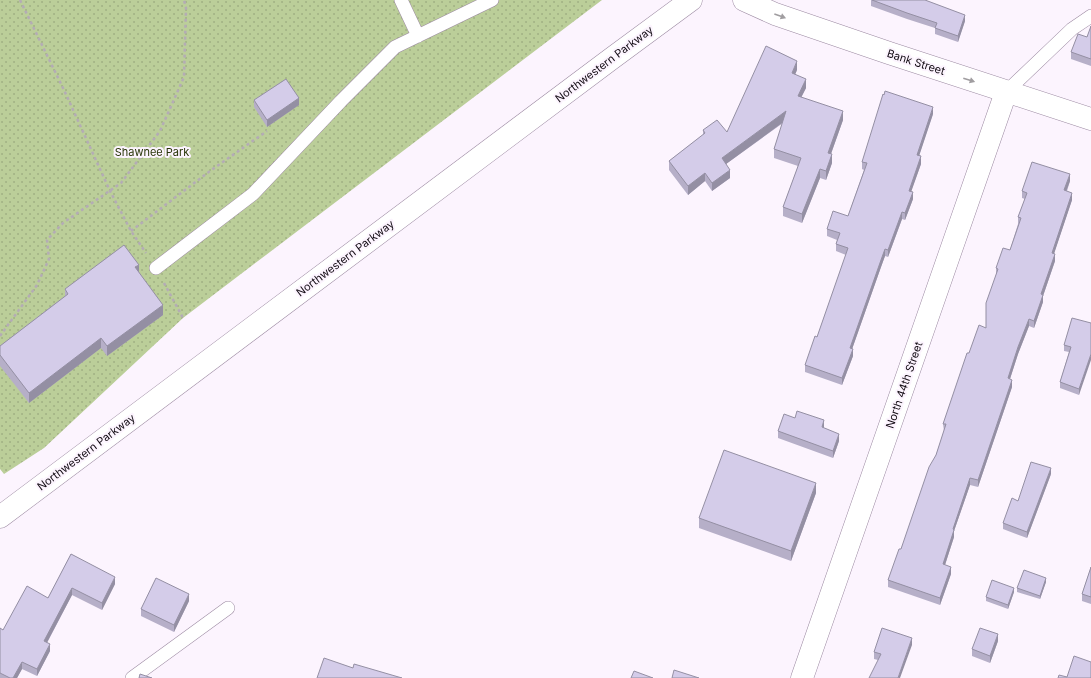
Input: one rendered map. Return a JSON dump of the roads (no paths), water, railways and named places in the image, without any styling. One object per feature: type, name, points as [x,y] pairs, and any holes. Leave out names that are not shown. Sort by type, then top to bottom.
[{"type":"street","name":"Northwestern Parkway","points":[[0,517],[691,0]]},
{"type":"street","name":"Bank Street","points":[[744,0],[782,17],[1091,119]]},
{"type":"street","name":"North 44th Street","points":[[802,678],[1006,92]]},
{"type":"lane","points":[[401,0],[418,36]]},
{"type":"lane","points":[[156,268],[253,194],[341,101],[395,47],[492,0]]},
{"type":"lane","points":[[1006,92],[1072,29],[1091,16]]},
{"type":"lane","points":[[132,678],[228,608]]},
{"type":"park label","name":"Shawnee Park","points":[[152,152]]}]
